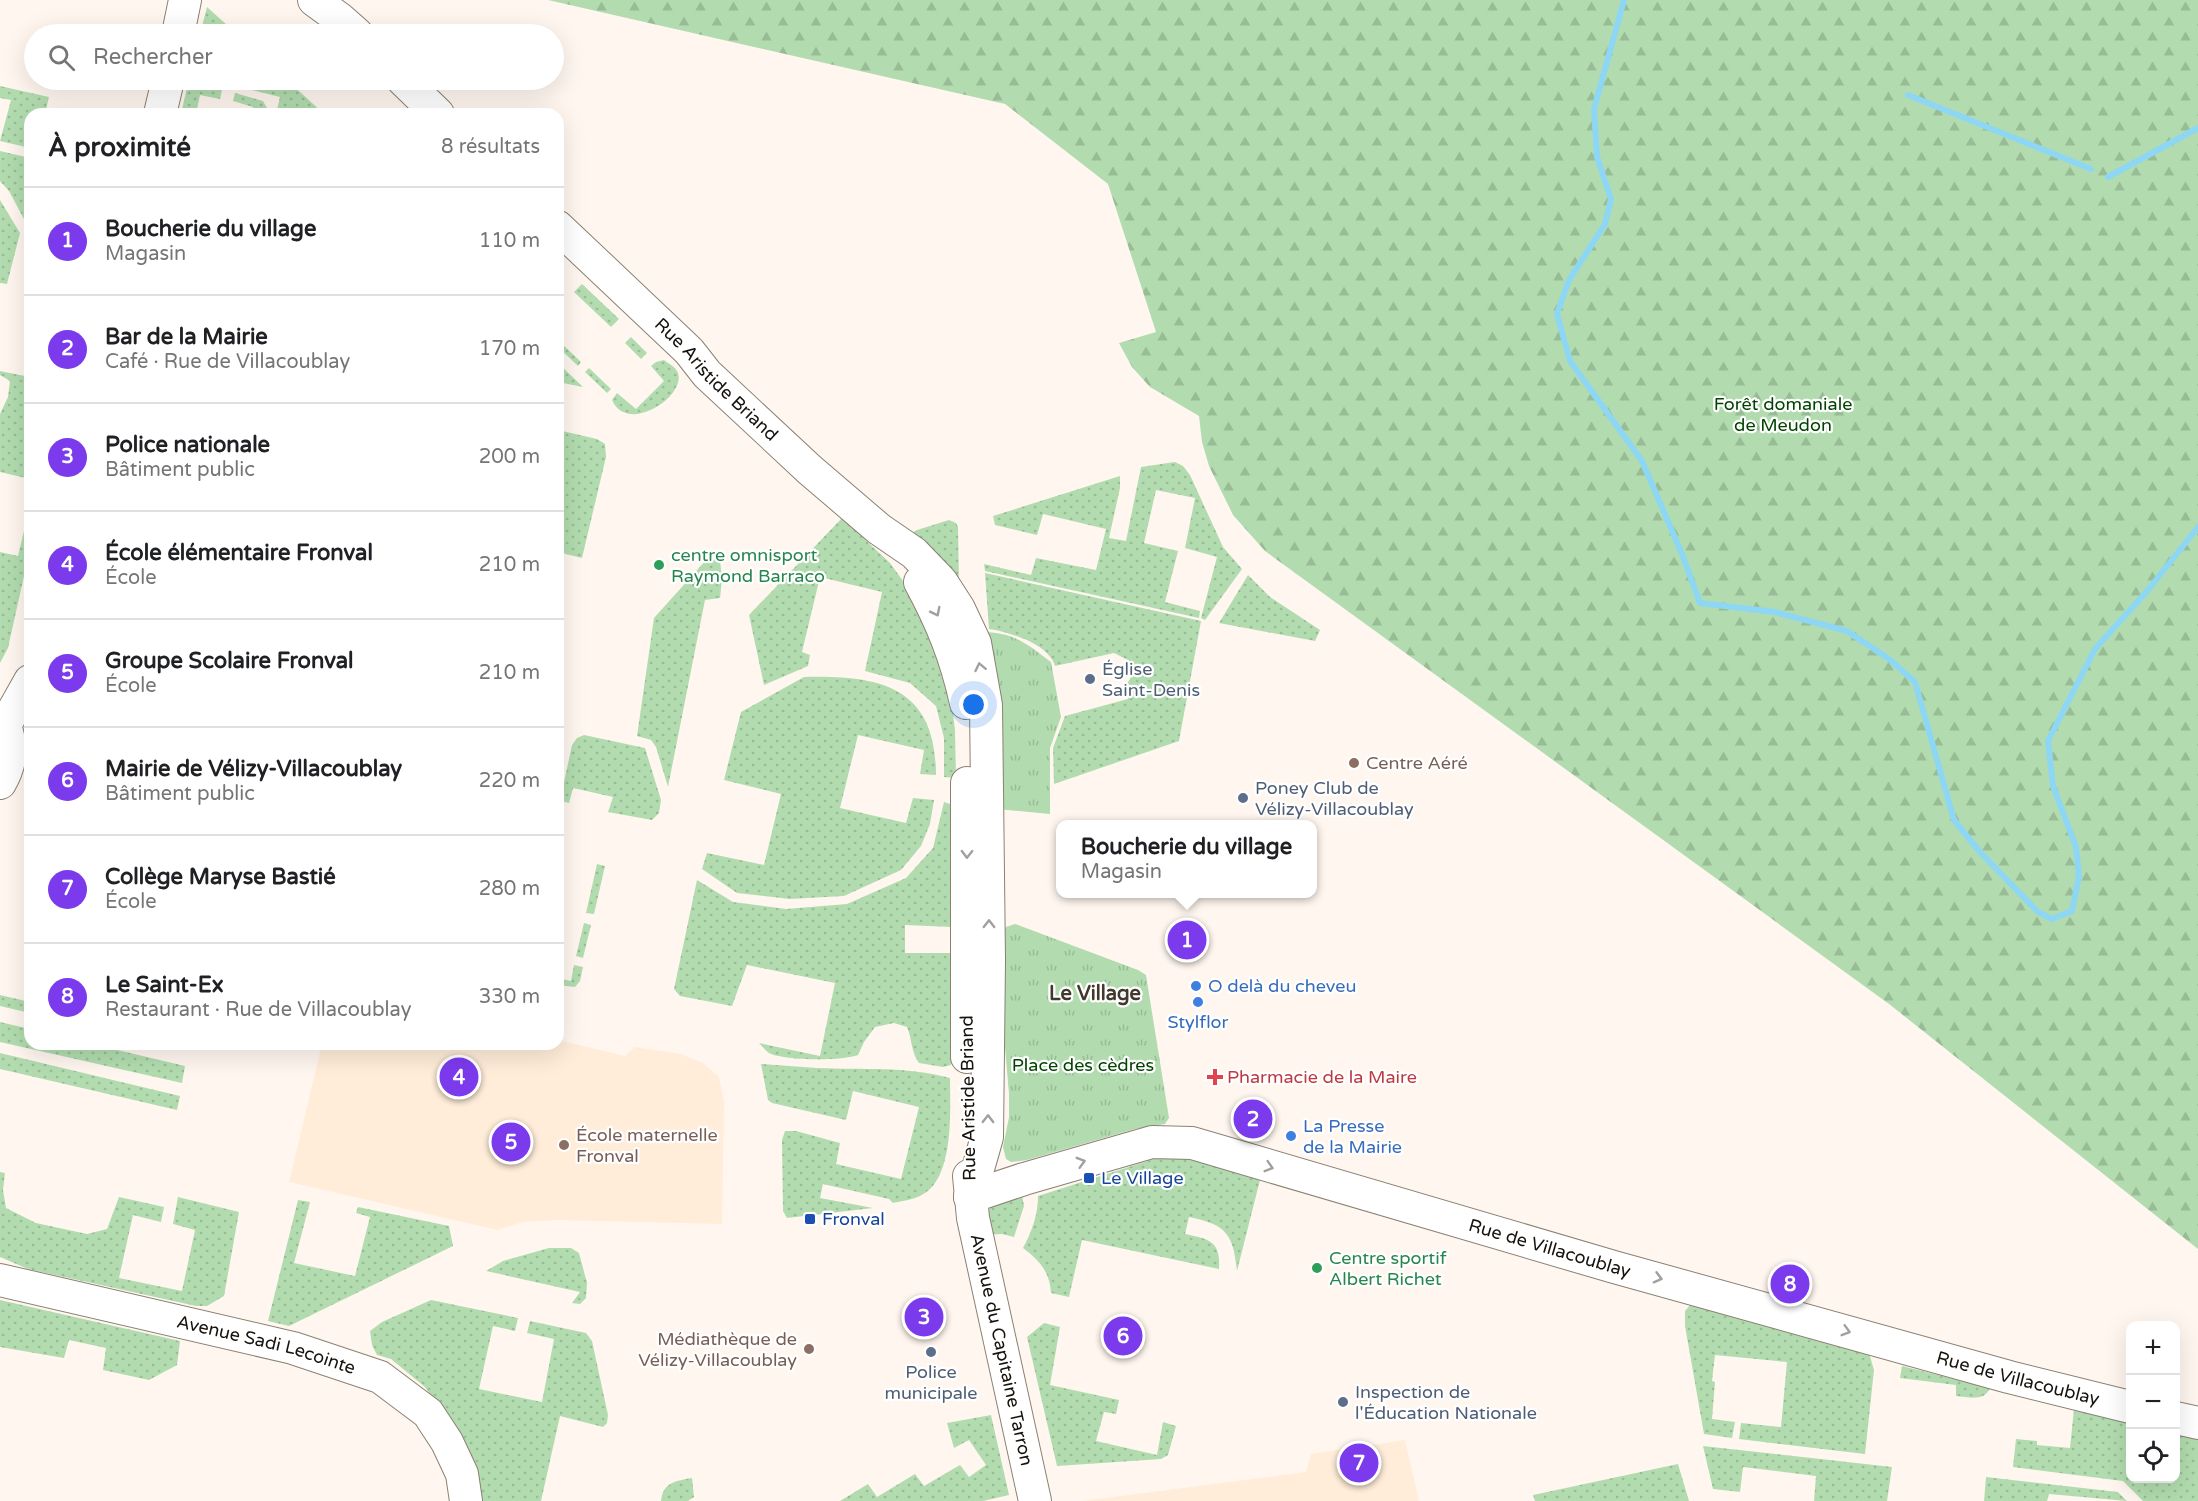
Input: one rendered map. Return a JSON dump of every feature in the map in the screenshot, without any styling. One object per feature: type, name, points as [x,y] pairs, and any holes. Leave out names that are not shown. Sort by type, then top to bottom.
[{"type":"street","points":[[180,24],[185,0]]},
{"type":"street","points":[[314,0],[342,18]]},
{"type":"street","points":[[161,108],[166,90]]},
{"type":"street","points":[[413,90],[432,108]]},
{"type":"street","name":"Rue Aristide Briand","points":[[564,233],[689,351],[707,374],[810,470],[879,529],[914,553],[941,581],[959,609],[975,643],[986,705],[989,807],[987,1137],[970,1197]]},
{"type":"street","points":[[0,694],[24,683]]},
{"type":"street","points":[[0,783],[8,768],[10,754],[10,739],[3,721],[24,689]]},
{"type":"street","name":"Rue de Villacoublay","points":[[970,1197],[1152,1142],[1192,1143],[1570,1254],[2009,1377],[2126,1406]]},
{"type":"street","name":"Avenue du Capitaine Tarron","points":[[970,1197],[1035,1501]]},
{"type":"street","name":"Avenue Sadi Lecointe","points":[[0,1280],[293,1348],[380,1377],[428,1413],[447,1442],[462,1474],[466,1501]]},
{"type":"street","points":[[2180,1419],[2198,1423]]},
{"type":"shaded area","points":[[564,1041],[625,1056],[635,1047],[681,1054],[703,1063],[719,1077],[724,1102],[722,1224],[556,1220],[523,1222],[497,1230],[289,1182],[321,1050],[564,1050]]},
{"type":"shaded area","points":[[1405,1440],[1419,1501],[1082,1501],[1306,1472],[1311,1454]]},
{"type":"green space","name":"Forêt domaniale de Meudon","points":[[548,0],[2198,0],[2198,1249],[1889,1004],[1265,551],[1233,515],[1209,466],[1202,442],[1199,416],[1150,387],[1132,367],[1119,343],[1156,332],[1108,184],[1005,104]]},
{"type":"green space","points":[[207,7],[226,24],[203,24]]},
{"type":"green space","points":[[0,86],[49,97],[46,108],[24,108],[24,147],[0,141],[11,100],[0,98]]},
{"type":"green space","points":[[186,90],[222,90],[220,99],[200,95],[197,108],[182,108]]},
{"type":"green space","points":[[252,90],[298,90],[317,108],[277,108],[280,97]]},
{"type":"green space","points":[[235,93],[263,101],[267,108],[253,108],[233,101]]},
{"type":"green space","points":[[0,151],[24,157],[24,219],[9,191],[0,181]]},
{"type":"green space","points":[[0,200],[20,233],[7,284],[0,283]]},
{"type":"green space","points":[[582,284],[619,319],[611,327],[574,292]]},
{"type":"green space","points":[[631,337],[647,353],[641,359],[625,343]]},
{"type":"green space","points":[[564,346],[581,362],[578,366],[564,353]]},
{"type":"green space","points":[[664,360],[678,373],[678,382],[665,401],[654,409],[642,413],[630,414],[619,410],[612,400],[617,393],[636,409],[664,381],[651,366]]},
{"type":"green space","points":[[589,368],[611,389],[607,393],[585,372]]},
{"type":"green space","points":[[564,369],[583,387],[564,383]]},
{"type":"green space","points":[[0,371],[24,376],[24,478],[0,472],[0,414],[8,397],[10,381],[0,375]]},
{"type":"green space","points":[[564,431],[597,439],[605,444],[606,457],[582,558],[564,554]]},
{"type":"green space","points":[[1175,462],[1183,466],[1190,475],[1223,547],[1242,569],[1205,620],[1201,618],[1217,557],[1185,548],[1195,498],[1156,490],[1144,543],[1178,551],[1165,602],[1200,611],[1199,618],[985,571],[984,564],[1031,575],[1036,558],[1096,570],[1106,529],[1043,514],[1037,535],[995,525],[993,516],[1120,476],[1120,488],[1109,538],[1126,541],[1141,467]]},
{"type":"green space","points":[[842,518],[890,563],[911,592],[950,688],[955,730],[956,778],[944,777],[944,738],[936,706],[910,683],[865,671],[882,592],[820,577],[802,652],[810,655],[808,666],[764,685],[749,615]]},
{"type":"green space","points":[[949,520],[956,523],[958,527],[959,584],[910,535],[917,530]]},
{"type":"green space","points":[[24,531],[24,576],[8,648],[0,663],[0,552],[18,556]]},
{"type":"green space","points":[[707,559],[720,560],[722,579],[720,598],[705,600],[668,787],[656,747],[651,740],[637,736],[654,618]]},
{"type":"green space","points":[[985,573],[1201,621],[1179,741],[1054,784],[1053,748],[1065,716],[1128,699],[1126,685],[1132,676],[1128,660],[1114,653],[1055,666],[1045,651],[1037,645],[1017,636],[989,629]]},
{"type":"green space","points":[[1248,575],[1270,597],[1320,630],[1315,641],[1219,623]]},
{"type":"green space","points":[[987,632],[1014,638],[1051,662],[1061,717],[1050,748],[1050,814],[997,809]]},
{"type":"green space","points":[[804,677],[857,679],[880,684],[899,692],[915,705],[926,722],[933,745],[936,775],[920,774],[924,750],[858,735],[840,808],[906,823],[913,798],[934,800],[930,824],[921,846],[901,870],[844,896],[790,899],[737,893],[702,869],[707,853],[764,865],[781,794],[724,780],[741,712]]},
{"type":"green space","points":[[584,735],[645,748],[661,800],[659,813],[652,820],[608,812],[613,797],[573,788],[569,803],[564,802],[564,782],[572,745],[577,738]]},
{"type":"green space","points":[[944,802],[953,805],[952,927],[905,925],[905,953],[952,953],[951,1065],[943,1067],[919,1063],[914,1055],[907,1027],[894,1023],[875,1027],[858,1055],[850,1057],[787,1058],[769,1053],[759,1043],[820,1056],[835,983],[747,965],[732,1006],[680,996],[674,989],[697,880],[733,902],[786,909],[847,904],[906,878],[933,848]]},
{"type":"green space","points":[[597,864],[605,866],[594,914],[586,913]]},
{"type":"green space","points":[[584,923],[591,925],[583,958],[576,956]]},
{"type":"green space","name":"Place des cèdres","points":[[1015,924],[1146,975],[1169,1118],[1165,1124],[1135,1129],[1027,1160],[1011,1162],[1006,1159],[1003,1147],[1009,1117],[1009,1094],[1001,1000],[999,937],[1006,927]]},
{"type":"green space","points":[[574,965],[583,967],[580,981],[575,987],[564,986],[564,979],[571,981]]},
{"type":"green space","points":[[0,995],[24,1001],[24,1012],[0,1006]]},
{"type":"green space","points":[[0,1022],[24,1028],[24,1047],[0,1042]]},
{"type":"green space","points":[[36,1050],[117,1050],[185,1066],[182,1083]]},
{"type":"green space","points":[[0,1053],[180,1096],[177,1110],[0,1069]]},
{"type":"green space","points":[[761,1064],[900,1070],[950,1078],[948,1143],[945,1160],[931,1188],[920,1196],[893,1203],[889,1199],[823,1184],[820,1198],[873,1208],[787,1218],[783,1211],[782,1140],[785,1131],[796,1131],[840,1143],[836,1164],[901,1179],[919,1107],[853,1091],[846,1120],[772,1103],[768,1100]]},
{"type":"green space","points":[[1163,1156],[1188,1157],[1261,1176],[1237,1271],[1233,1248],[1226,1233],[1212,1224],[1189,1217],[1185,1234],[1212,1243],[1218,1252],[1219,1269],[1082,1240],[1069,1297],[1051,1293],[1043,1267],[1023,1248],[1034,1223],[1038,1196]]},
{"type":"green space","points":[[0,1172],[5,1173],[3,1190],[6,1208],[36,1223],[87,1234],[107,1229],[119,1197],[164,1207],[161,1222],[133,1215],[119,1278],[182,1291],[195,1230],[173,1224],[178,1197],[239,1212],[224,1296],[207,1306],[196,1306],[28,1269],[0,1257]]},
{"type":"green space","points":[[1021,1189],[1024,1206],[1014,1237],[1002,1234],[986,1235],[987,1216],[993,1205],[998,1200]]},
{"type":"green space","points":[[298,1200],[310,1202],[294,1263],[355,1276],[370,1217],[356,1213],[358,1207],[449,1226],[453,1246],[289,1326],[268,1321]]},
{"type":"green space","points":[[549,1248],[571,1248],[579,1253],[587,1283],[586,1298],[580,1304],[572,1303],[580,1292],[486,1271],[503,1261]]},
{"type":"green space","points":[[0,1300],[180,1341],[177,1365],[149,1380],[103,1370],[106,1348],[69,1340],[64,1358],[0,1347]]},
{"type":"green space","points":[[431,1300],[518,1318],[515,1331],[493,1326],[479,1389],[542,1402],[554,1339],[527,1333],[530,1321],[586,1333],[592,1341],[608,1415],[607,1423],[603,1427],[560,1416],[541,1501],[477,1501],[457,1435],[425,1387],[391,1359],[377,1355],[372,1345],[370,1331],[382,1322]]},
{"type":"green space","points":[[1691,1304],[1869,1353],[1874,1370],[1865,1454],[1739,1439],[1741,1423],[1781,1427],[1787,1362],[1715,1355],[1712,1419],[1735,1422],[1732,1438],[1704,1434],[1685,1326],[1685,1311]]},
{"type":"green space","points":[[1044,1323],[1060,1327],[1050,1385],[1119,1400],[1116,1414],[1104,1412],[1096,1441],[1157,1455],[1163,1422],[1176,1426],[1168,1455],[1161,1459],[1057,1466],[1027,1337]]},
{"type":"green space","points":[[1902,1366],[1990,1388],[1980,1397],[1956,1396],[1956,1385],[1900,1378]]},
{"type":"green space","points":[[2074,1409],[2126,1422],[2126,1483],[2180,1483],[2180,1435],[2198,1439],[2198,1501],[2143,1501],[2123,1481],[2013,1467],[2016,1439],[2037,1441],[2037,1445],[2070,1448]]},
{"type":"green space","points":[[991,1415],[1009,1495],[983,1501],[840,1501],[868,1484],[877,1497],[915,1474],[924,1486],[960,1465],[969,1477],[986,1465],[969,1440],[954,1448],[947,1423]]},
{"type":"green space","points":[[1703,1446],[1892,1467],[1887,1501],[1814,1501],[1816,1476],[1743,1467],[1740,1492],[1713,1489]]},
{"type":"green space","points":[[1678,1464],[1689,1501],[1535,1501],[1533,1495]]},
{"type":"green space","points":[[1986,1477],[2118,1492],[2127,1501],[2049,1494],[2047,1501],[1984,1501]]},
{"type":"green space","points":[[692,1478],[694,1497],[688,1501],[661,1501],[664,1490],[671,1483]]},
{"type":"waterway","points":[[1624,0],[1594,109],[1597,157],[1611,199],[1605,224],[1569,280],[1557,314],[1570,361],[1642,461],[1682,554],[1700,603],[1775,612],[1847,631],[1889,659],[1915,682],[1954,820],[1979,851],[2038,912],[2052,919],[2072,911],[2079,876],[2076,847],[2053,786],[2048,741],[2095,649],[2148,590],[2198,527]]},
{"type":"waterway","points":[[1908,95],[2091,169]]},
{"type":"waterway","points":[[2108,177],[2198,128]]},
{"type":"place","name":"centre omnisport Raymond Barraco","points":[[659,565]]},
{"type":"place","name":"Église Saint-Denis","points":[[1090,679]]},
{"type":"place","name":"Centre Aéré","points":[[1354,763]]},
{"type":"place","name":"Poney Club de Vélizy-Villacoublay","points":[[1243,798]]},
{"type":"place","name":"Boucherie du village","points":[[1187,940]]},
{"type":"place","name":"O delà du cheveu","points":[[1196,986]]},
{"type":"place","name":"Stylflor","points":[[1198,1002]]},
{"type":"place","name":"École élémentaire Fronval","points":[[459,1077]]},
{"type":"place","name":"Pharmacie de la Maire","points":[[1215,1077]]},
{"type":"place","name":"Bar de la Mairie","points":[[1253,1119]]},
{"type":"place","name":"La Presse de la Mairie","points":[[1291,1136]]},
{"type":"place","name":"Groupe Scolaire Fronval","points":[[511,1142]]},
{"type":"place","name":"École maternelle Fronval","points":[[564,1145]]},
{"type":"place","name":"Le Village","points":[[1089,1178]]},
{"type":"place","name":"Fronval","points":[[810,1219]]},
{"type":"place","name":"Centre sportif Albert Richet","points":[[1317,1268]]},
{"type":"place","name":"Le Saint-Ex","points":[[1790,1284]]},
{"type":"place","name":"Police nationale","points":[[924,1317]]},
{"type":"place","name":"Mairie de Vélizy-Villacoublay","points":[[1123,1336]]},
{"type":"place","name":"Médiathèque de Vélizy-Villacoublay","points":[[809,1349]]},
{"type":"place","name":"Police municipale","points":[[931,1352]]},
{"type":"place","name":"Inspection de l'Éducation Nationale","points":[[1343,1402]]},
{"type":"place","name":"Collège Maryse Bastié","points":[[1359,1463]]},
{"type":"district","name":"Le Village","points":[[1095,993]]}]
